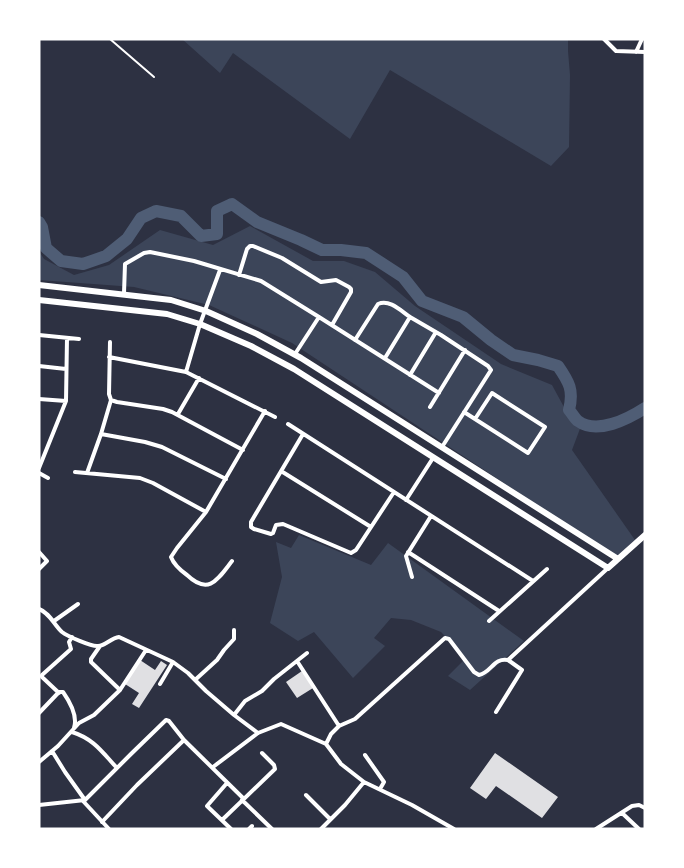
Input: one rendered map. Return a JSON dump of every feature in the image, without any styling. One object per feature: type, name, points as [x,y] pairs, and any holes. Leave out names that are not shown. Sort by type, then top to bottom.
[{"type":"main road","points":[[39,285],[171,300],[257,334],[295,354],[618,559]]},
{"type":"main road","points":[[39,300],[167,314],[201,323],[251,346],[294,369],[608,568],[645,535]]},
{"type":"main road","points":[[444,465],[452,454]]},
{"type":"street","points":[[604,39],[616,51],[645,52]]},
{"type":"street","points":[[636,52],[642,39]]},
{"type":"street","points":[[239,274],[247,249],[253,246],[282,258],[321,282],[336,280],[349,287],[351,292],[332,325]]},
{"type":"street","points":[[124,293],[125,264],[147,252],[194,261],[239,274],[264,283],[439,393]]},
{"type":"street","points":[[186,372],[220,270]]},
{"type":"street","points":[[355,340],[378,304],[387,302],[488,366],[490,371],[442,447]]},
{"type":"street","points":[[295,354],[319,317]]},
{"type":"street","points":[[384,358],[411,317]]},
{"type":"street","points":[[410,375],[436,332]]},
{"type":"street","points":[[39,335],[79,339]]},
{"type":"street","points":[[39,468],[66,401],[67,338]]},
{"type":"street","points":[[87,473],[111,400],[109,394],[110,342]]},
{"type":"street","points":[[430,407],[465,350]]},
{"type":"street","points":[[109,357],[186,372],[275,417]]},
{"type":"street","points":[[39,366],[66,369]]},
{"type":"street","points":[[178,414],[199,378]]},
{"type":"street","points":[[464,412],[528,453],[545,427],[492,393],[475,419]]},
{"type":"street","points":[[39,399],[66,401]]},
{"type":"street","points":[[111,400],[178,414],[243,450]]},
{"type":"street","points":[[232,561],[219,578],[210,585],[202,585],[195,583],[173,562],[171,557],[206,512],[265,411]]},
{"type":"street","points":[[288,424],[533,581]]},
{"type":"street","points":[[101,434],[162,447],[226,479]]},
{"type":"street","points":[[303,434],[251,522],[251,527],[254,529],[271,534],[276,525],[283,524],[350,553],[354,552],[394,492]]},
{"type":"street","points":[[406,500],[433,458]]},
{"type":"street","points":[[281,471],[371,527]]},
{"type":"street","points":[[75,472],[140,478],[206,512]]},
{"type":"street","points":[[39,473],[48,478]]},
{"type":"street","points":[[412,577],[406,556],[431,516]]},
{"type":"street","points":[[39,552],[47,561],[39,569]]},
{"type":"street","points":[[408,552],[499,611]]},
{"type":"street","points":[[489,621],[547,568]]},
{"type":"street","points":[[508,660],[608,568]]},
{"type":"street","points":[[39,604],[40,609],[54,621],[62,632],[94,646],[100,646]]},
{"type":"street","points":[[54,621],[78,604]]},
{"type":"street","points":[[195,680],[234,639],[234,630]]},
{"type":"street","points":[[58,693],[42,675],[71,649],[69,644],[72,637]]},
{"type":"street","points":[[120,690],[90,661],[100,646],[119,637],[173,662],[258,733]]},
{"type":"street","points":[[326,744],[331,734],[339,726],[355,719],[445,639],[449,639],[474,672],[479,675],[484,674],[503,659],[522,670],[496,712]]},
{"type":"street","points":[[39,762],[79,723],[94,715],[120,690],[146,650]]},
{"type":"street","points":[[234,715],[245,701],[258,695],[307,653]]},
{"type":"street","points":[[297,661],[339,726]]},
{"type":"street","points":[[160,684],[173,662]]},
{"type":"street","points":[[39,713],[58,693],[63,692],[74,712],[76,722],[72,732]]},
{"type":"street","points":[[39,805],[84,801],[166,720],[272,829]]},
{"type":"street","points":[[213,767],[258,733],[280,724],[326,744],[342,764],[364,782],[454,829]]},
{"type":"street","points":[[72,732],[91,740],[117,768]]},
{"type":"street","points":[[102,822],[184,740]]},
{"type":"street","points":[[52,751],[84,801],[109,829]]},
{"type":"street","points":[[222,820],[275,769],[262,753]]},
{"type":"street","points":[[365,755],[384,783],[380,789]]},
{"type":"street","points":[[321,829],[364,782]]},
{"type":"street","points":[[226,783],[207,807],[231,829]]},
{"type":"street","points":[[306,795],[330,819]]},
{"type":"street","points":[[596,829],[635,805],[645,808]]},
{"type":"street","points":[[622,813],[639,829]]},
{"type":"lane","points":[[110,39],[154,77]]},
{"type":"shaded area","points":[[182,39],[568,39],[569,147],[551,166],[390,70],[350,139],[233,53],[220,73]]},
{"type":"shaded area","points":[[250,226],[313,261],[344,261],[375,272],[415,306],[501,364],[552,385],[571,420],[581,426],[572,450],[635,540],[616,557],[292,343],[209,305],[134,287],[39,280],[39,251],[44,259],[74,275],[109,265],[160,230],[213,245]]},
{"type":"shaded area","points":[[299,535],[371,565],[388,543],[524,641],[470,690],[448,676],[466,658],[441,632],[411,620],[391,618],[374,638],[385,646],[353,678],[314,632],[298,641],[270,623],[282,577],[276,542],[291,548]]},
{"type":"building","points":[[140,660],[155,670],[161,661],[167,665],[139,708],[132,704],[139,693],[125,684]]},
{"type":"building","points":[[302,671],[313,688],[297,698],[286,682]]},
{"type":"building","points":[[495,753],[558,797],[542,818],[496,786],[486,799],[470,788]]},
{"type":"waterway","points":[[39,222],[46,248],[61,261],[83,264],[106,256],[127,239],[141,218],[156,211],[181,216],[201,236],[217,234],[217,211],[232,204],[257,222],[322,250],[366,253],[403,277],[422,301],[463,317],[513,355],[558,366],[570,386],[569,410],[577,420],[586,425],[612,424],[645,408]]}]
